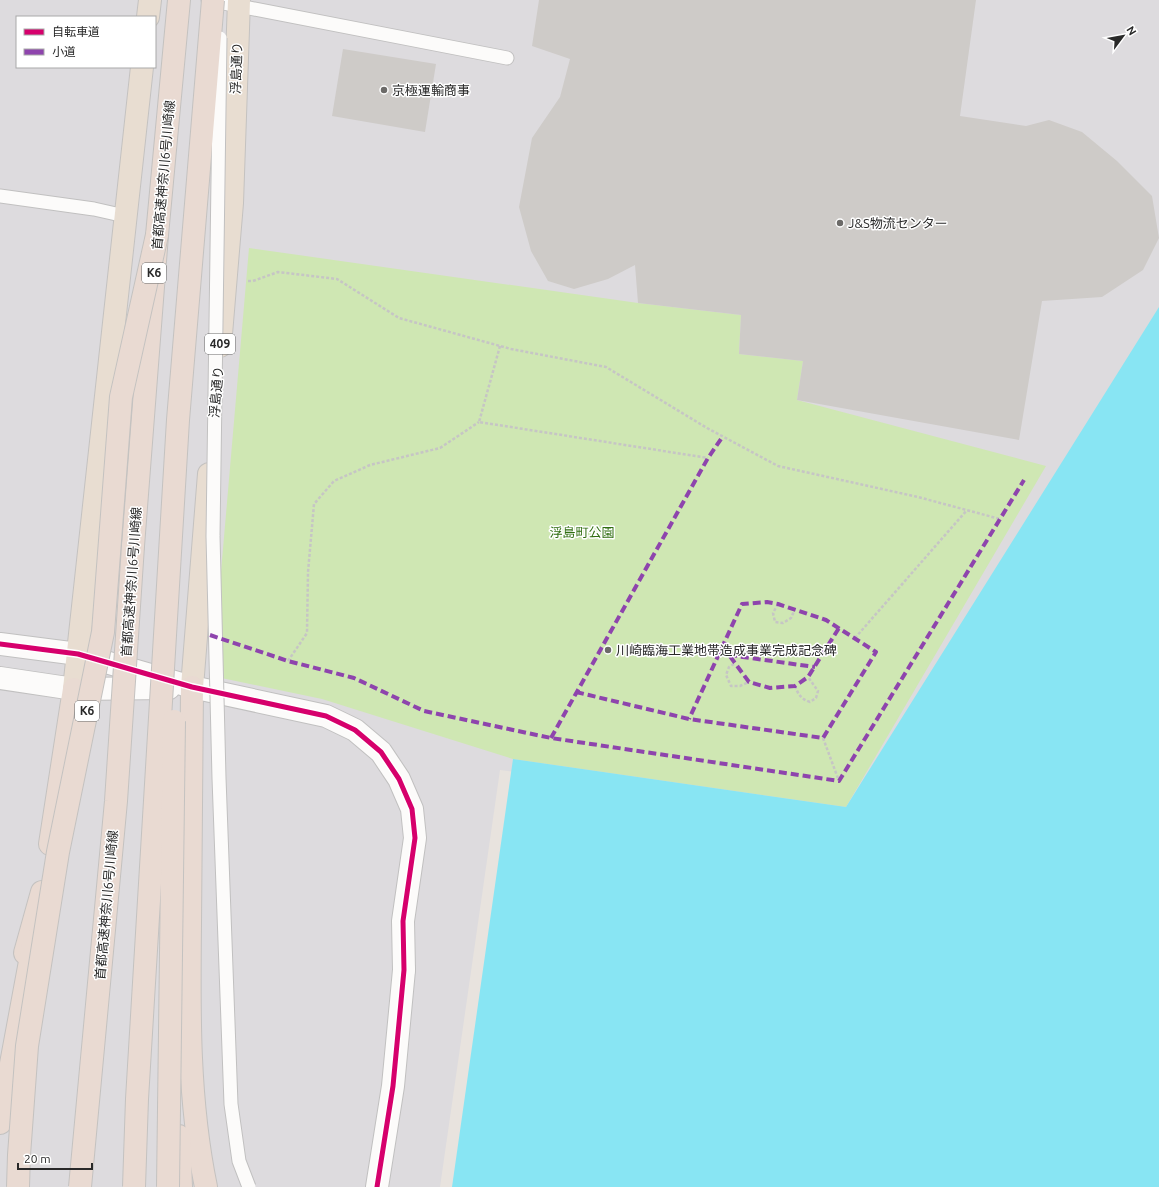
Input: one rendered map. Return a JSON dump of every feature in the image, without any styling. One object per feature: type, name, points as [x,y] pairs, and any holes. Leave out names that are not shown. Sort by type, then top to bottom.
[{"type":"highway","points":[[148,16],[150,0]]},
{"type":"highway","name":"首都高速神奈川6号川崎線","points":[[80,1187],[116,801],[157,235],[179,0]]},
{"type":"highway","points":[[134,1187],[137,1099],[178,420],[213,0]]},
{"type":"highway","name":"浮島通り","points":[[192,687],[232,203],[232,2]]},
{"type":"highway","points":[[0,1123],[42,892],[74,689],[142,68]]},
{"type":"highway","name":"K6","points":[[18,1187],[27,1046],[58,852],[103,632],[121,397],[157,235]]},
{"type":"highway","points":[[168,1187],[178,420]]},
{"type":"highway","points":[[192,687],[189,973],[194,1110],[206,1187]]},
{"type":"highway","points":[[0,1044],[42,892]]},
{"type":"highway","points":[[180,1187],[178,1153],[179,1098],[189,973]]},
{"type":"street","points":[[0,644],[78,654],[192,687],[326,716],[355,730],[381,752],[400,779],[412,809],[415,838],[403,921],[404,970],[393,1086],[377,1187]]},
{"type":"street","points":[[0,678],[74,689],[192,687]]},
{"type":"lane","points":[[208,0],[232,2],[507,58]]},
{"type":"lane","points":[[232,2],[213,536],[219,778],[231,1104],[238,1161],[249,1187]]},
{"type":"lane","points":[[0,196],[94,209],[125,216]]},
{"type":"path","points":[[226,279],[253,281],[278,272],[337,279],[399,318],[500,346],[606,367],[707,428],[778,466],[918,497],[1000,519]]},
{"type":"path","points":[[288,661],[307,633],[308,572],[314,504],[334,481],[370,465],[440,448],[479,422],[500,346]]},
{"type":"path","points":[[479,422],[708,458]]},
{"type":"path","points":[[855,638],[967,510]]},
{"type":"path","points":[[778,604],[773,613],[775,622],[783,623],[791,618],[795,609]]},
{"type":"path","points":[[734,664],[729,668],[726,675],[731,686],[740,686],[749,682]]},
{"type":"path","points":[[795,686],[798,694],[804,700],[810,702],[816,698],[818,691],[808,677]]},
{"type":"path","points":[[823,738],[839,781]]},
{"type":"shaded area","points":[[0,0],[1159,0],[1159,317],[849,817],[500,770],[440,1187],[0,1187]]},
{"type":"green space","name":"浮島町公園","points":[[249,248],[638,303],[741,315],[739,354],[803,361],[797,400],[1046,466],[846,807],[513,759],[322,699],[212,676]]},
{"type":"water","points":[[1159,307],[1159,1187],[452,1187],[513,759],[846,807]]},
{"type":"building","name":"J&S物流センター","points":[[539,0],[976,0],[960,116],[1026,126],[1049,120],[1082,132],[1117,161],[1152,196],[1159,238],[1143,270],[1102,297],[1042,301],[1019,440],[797,400],[803,361],[739,354],[741,315],[638,303],[635,265],[608,279],[574,289],[548,281],[531,251],[519,207],[532,138],[560,97],[570,59],[532,46]]},
{"type":"building","name":"京極運輸商事","points":[[343,49],[436,64],[425,132],[332,116]]},
{"type":"marked path","points":[[551,738],[708,458],[723,436]]},
{"type":"marked path","points":[[210,635],[288,661],[354,678],[424,711],[551,738],[839,781],[1024,480]]},
{"type":"marked path","points":[[576,692],[689,719],[823,738],[876,652],[826,620],[778,604],[767,602],[742,604],[689,719]]},
{"type":"marked path","points":[[720,650],[729,655],[749,682],[770,688],[795,686],[808,677],[839,628]]},
{"type":"marked path","points":[[729,655],[815,667]]},
{"type":"cycle path","points":[[0,644],[78,654],[192,687],[326,716],[355,730],[381,752],[399,779],[412,809],[415,838],[403,921],[404,970],[393,1086],[377,1187]]},
{"type":"place","name":"京極運輸商事","points":[[384,90]]},
{"type":"place","name":"J&S物流センター","points":[[840,223]]},
{"type":"place","name":"川崎臨海工業地帯造成事業完成記念碑","points":[[608,650]]}]
